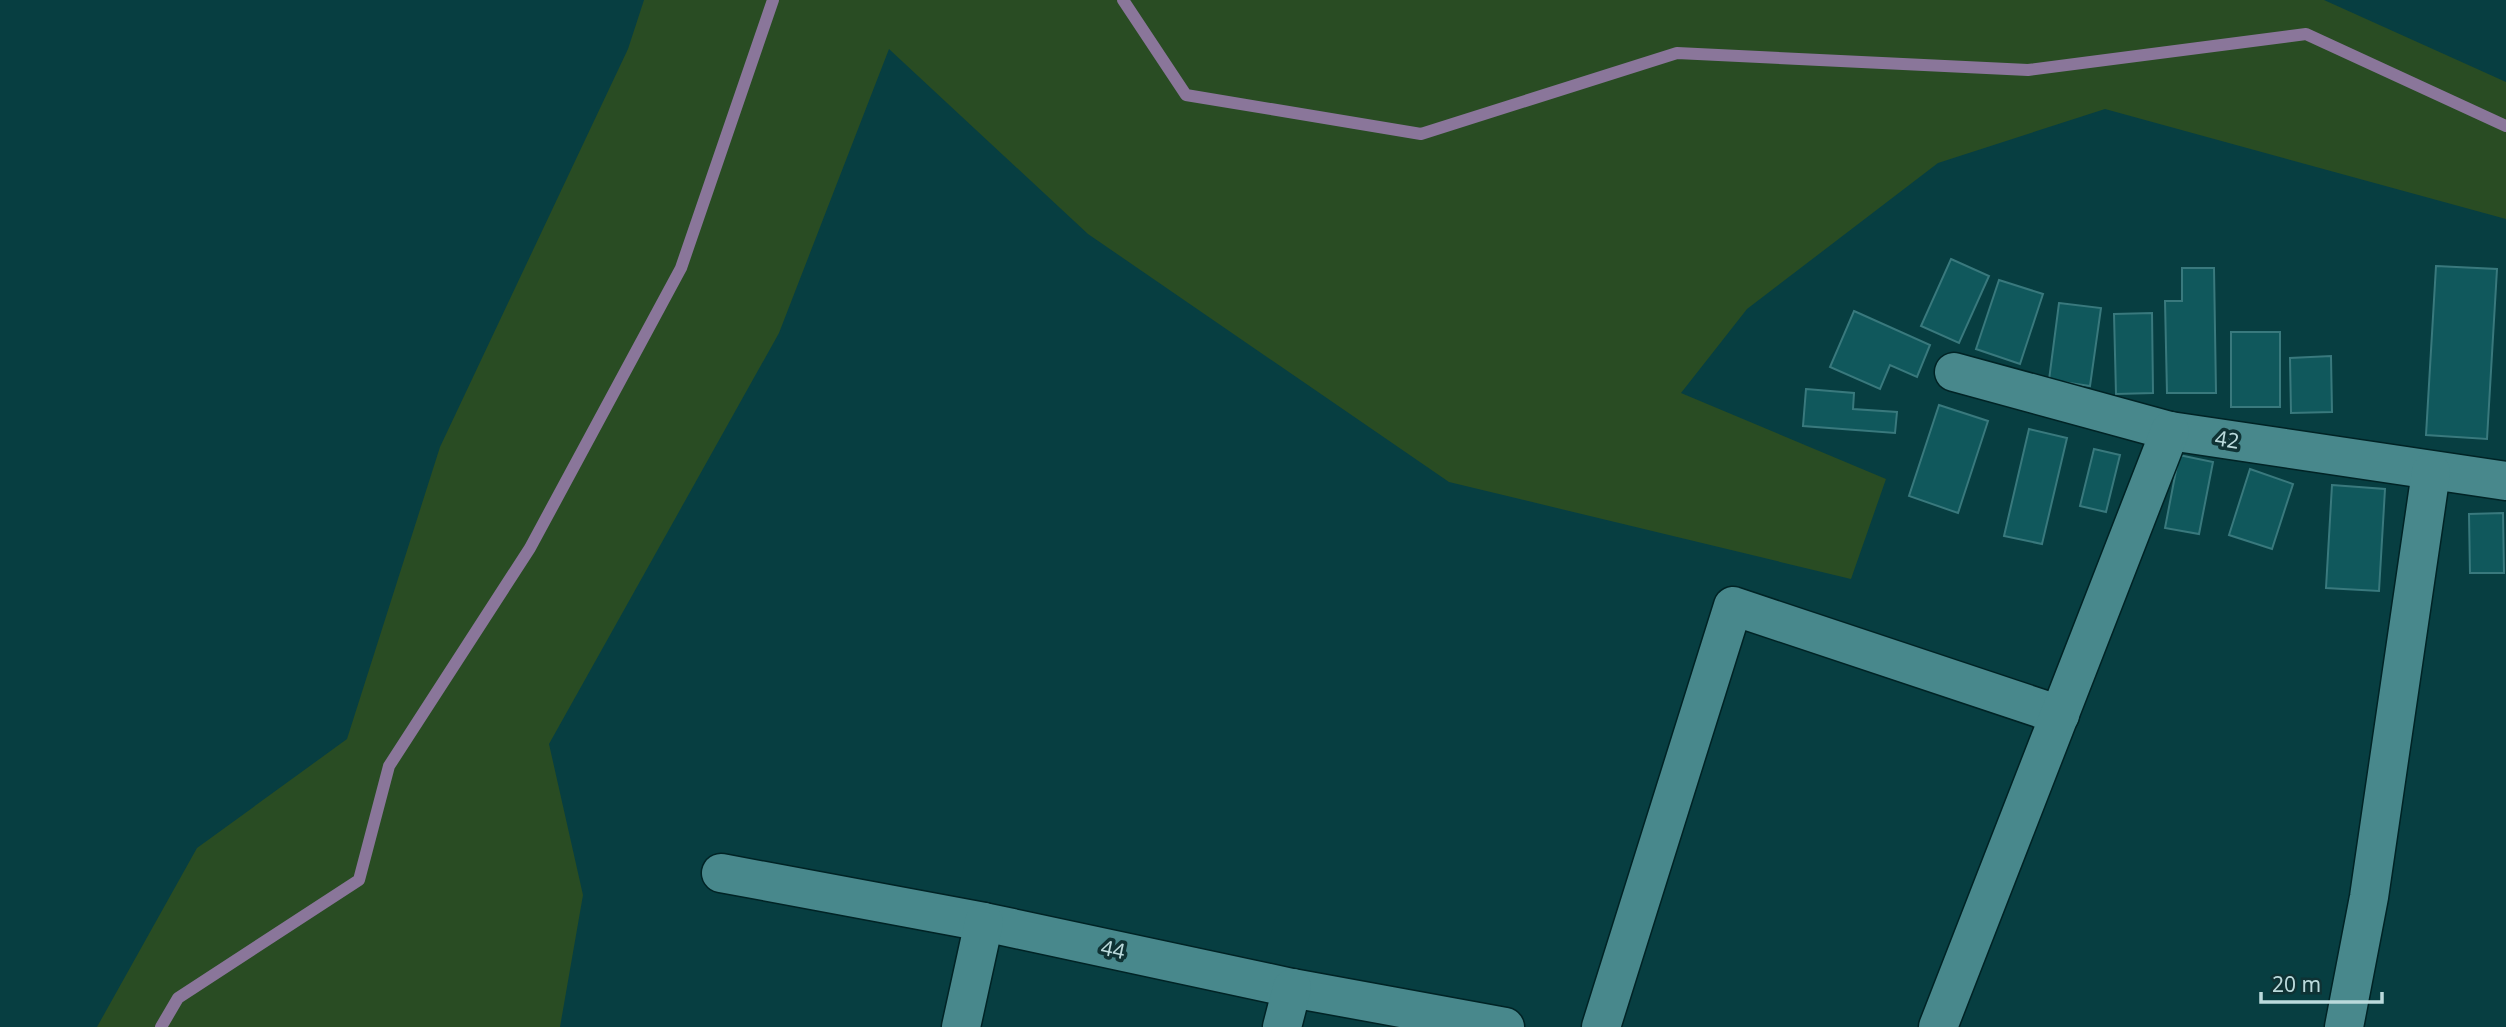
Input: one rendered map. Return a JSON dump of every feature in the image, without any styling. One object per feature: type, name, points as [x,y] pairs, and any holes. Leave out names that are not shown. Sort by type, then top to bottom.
[{"type":"street","name":"42","points":[[1954,372],[2170,431],[2431,472],[2506,481]]},
{"type":"street","points":[[1938,1027],[2170,431]]},
{"type":"street","points":[[2343,1027],[2369,897],[2431,472]]},
{"type":"street","points":[[1601,1027],[1733,606],[2060,715]]},
{"type":"street","name":"44","points":[[721,873],[984,922],[1292,988],[1505,1027]]},
{"type":"street","points":[[961,1027],[984,922]]},
{"type":"street","points":[[1282,1027],[1292,988]]},
{"type":"green space","points":[[644,0],[2324,0],[2506,82],[2506,219],[2105,109],[1938,163],[1747,309],[1681,393],[1886,479],[1851,579],[1449,482],[1088,234],[889,49],[779,333],[549,744],[583,895],[560,1027],[97,1027],[197,848],[347,739],[440,447],[628,49]]},
{"type":"building","points":[[1951,259],[1989,276],[1959,343],[1921,326]]},
{"type":"building","points":[[2436,266],[2497,269],[2487,439],[2426,435]]},
{"type":"building","points":[[2182,268],[2214,268],[2216,393],[2167,393],[2165,301],[2182,301]]},
{"type":"building","points":[[1999,280],[2043,294],[2020,364],[1976,349]]},
{"type":"building","points":[[2059,303],[2101,308],[2090,386],[2049,380]]},
{"type":"building","points":[[1854,311],[1930,345],[1917,377],[1890,365],[1880,389],[1830,367]]},
{"type":"building","points":[[2152,313],[2153,393],[2116,394],[2114,314]]},
{"type":"building","points":[[2231,332],[2280,332],[2280,407],[2231,407]]},
{"type":"building","points":[[2331,356],[2332,412],[2291,413],[2290,358]]},
{"type":"building","points":[[1806,389],[1854,393],[1853,409],[1897,412],[1895,433],[1803,426]]},
{"type":"building","points":[[1939,405],[1988,421],[1958,513],[1909,496]]},
{"type":"building","points":[[2029,429],[2067,438],[2042,544],[2004,536]]},
{"type":"building","points":[[2094,449],[2120,455],[2106,512],[2080,506]]},
{"type":"building","points":[[2179,455],[2213,462],[2199,534],[2165,528]]},
{"type":"building","points":[[2250,469],[2293,484],[2272,549],[2229,535]]},
{"type":"building","points":[[2332,485],[2385,489],[2379,591],[2326,588]]},
{"type":"building","points":[[2503,513],[2504,573],[2470,573],[2469,514]]},
{"type":"waterway","points":[[161,1027],[178,998],[359,880],[389,766],[530,548],[681,268],[773,0]]},
{"type":"waterway","points":[[1123,0],[1186,95],[1421,134],[1677,53],[2028,70],[2306,34],[2506,126]]}]
